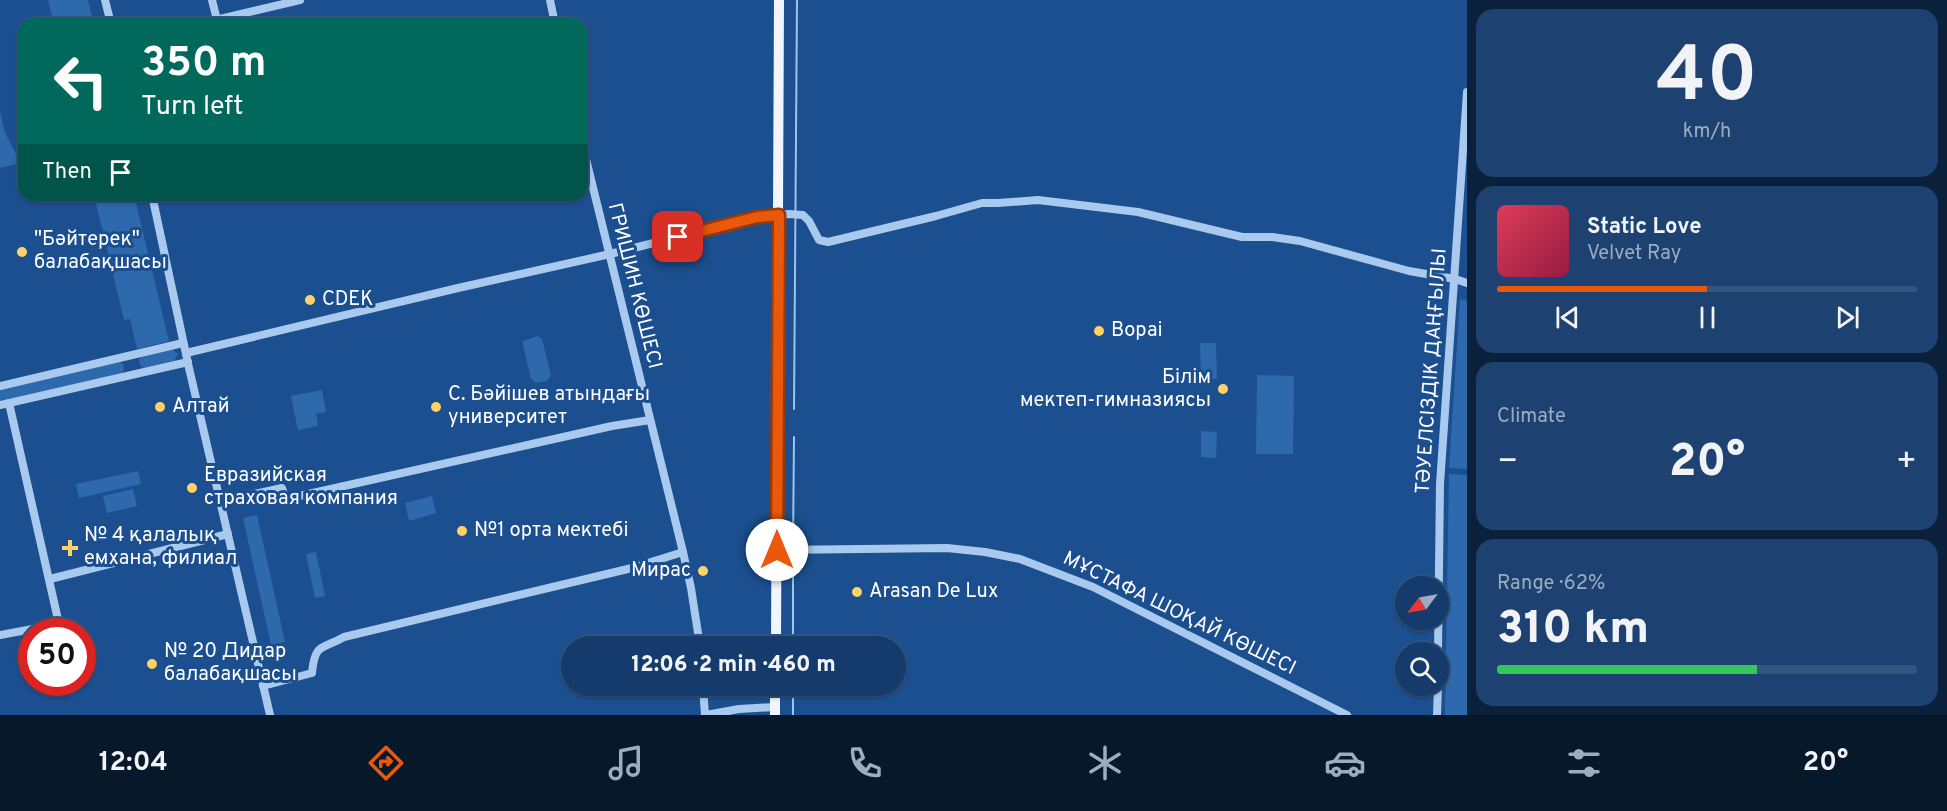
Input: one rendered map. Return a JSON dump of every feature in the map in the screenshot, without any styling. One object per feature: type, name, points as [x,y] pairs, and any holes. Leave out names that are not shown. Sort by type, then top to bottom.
[{"type":"main road","points":[[776,636],[789,214],[779,0]]},
{"type":"street","points":[[105,0],[110,18]]},
{"type":"street","points":[[212,0],[216,18]]},
{"type":"street","points":[[225,18],[300,0]]},
{"type":"street","points":[[550,0],[554,18]]},
{"type":"street","name":"ТӘУЕЛСІЗДІК ДАҢҒЫЛЫ","points":[[1438,642],[1440,484],[1467,92]]},
{"type":"street","name":"ГРИШИН КӨШЕСІ","points":[[588,167],[683,552],[698,636]]},
{"type":"street","points":[[153,201],[183,343],[270,715]]},
{"type":"street","points":[[0,635],[59,624],[50,579],[4,404],[458,288],[610,254],[757,217],[803,215],[809,221],[819,240],[828,242],[936,216],[982,202],[1049,201],[1138,212],[1242,237],[1272,237],[1300,241],[1409,271],[1467,283]]},
{"type":"street","points":[[0,386],[183,343]]},
{"type":"street","points":[[221,501],[282,488],[286,499],[612,426],[650,420]]},
{"type":"street","points":[[50,579],[228,534]]},
{"type":"street","name":"МҰСТАФА ШОҚАЙ КӨШЕСІ","points":[[777,550],[946,548],[1020,559],[1093,587],[1347,715]]},
{"type":"street","points":[[263,686],[312,673],[315,654],[321,646],[333,643],[344,636],[632,568],[683,552]]},
{"type":"street","points":[[704,696],[705,715],[739,709],[775,711]]},
{"type":"street","points":[[1437,715],[1438,696]]},
{"type":"shaded area","points":[[48,0],[88,0],[92,18],[52,18]]},
{"type":"shaded area","points":[[0,111],[5,133],[18,157],[18,164],[0,168]]},
{"type":"shaded area","points":[[95,201],[135,201],[169,341],[137,349],[130,319],[124,320]]},
{"type":"shaded area","points":[[1460,299],[1467,301],[1467,469],[1449,468]]},
{"type":"shaded area","points":[[537,336],[542,339],[551,375],[547,381],[536,383],[531,379],[523,341]]},
{"type":"shaded area","points":[[1200,343],[1216,343],[1217,379],[1201,379]]},
{"type":"shaded area","points":[[172,349],[178,354],[174,361],[144,368],[140,365],[139,360],[142,356]]},
{"type":"shaded area","points":[[118,361],[123,364],[124,370],[121,374],[0,401],[0,389]]},
{"type":"shaded area","points":[[1257,375],[1294,376],[1293,454],[1256,454]]},
{"type":"shaded area","points":[[322,390],[326,412],[316,414],[318,426],[298,430],[291,396]]},
{"type":"shaded area","points":[[1201,431],[1217,432],[1216,458],[1201,457]]},
{"type":"shaded area","points":[[138,471],[141,484],[79,498],[76,484]]},
{"type":"shaded area","points":[[1449,474],[1467,475],[1467,715],[1445,715],[1445,696],[1449,696],[1449,642],[1446,642],[1446,630],[1449,630]]},
{"type":"shaded area","points":[[133,489],[137,506],[107,513],[103,496]]},
{"type":"shaded area","points":[[432,496],[436,513],[409,521],[405,503]]},
{"type":"shaded area","points":[[257,515],[285,642],[271,645],[243,518]]},
{"type":"shaded area","points":[[316,552],[325,596],[315,598],[306,554]]},
{"type":"waterway","points":[[794,409],[797,0]]},
{"type":"waterway","points":[[793,548],[794,437]]},
{"type":"waterway","points":[[793,554],[793,636]]},
{"type":"waterway","points":[[793,696],[793,715]]},
{"type":"place","name":"\"Бәйтерек\" балабақшасы","points":[[22,252]]},
{"type":"place","name":"CDEK","points":[[310,300]]},
{"type":"place","name":"Bopai","points":[[1099,331]]},
{"type":"place","name":"Білім мектеп-гимназиясы","points":[[1223,389]]},
{"type":"place","name":"Алтай","points":[[160,407]]},
{"type":"place","name":"С. Бәйішев атындағы университет","points":[[436,407]]},
{"type":"place","name":"Евразийская страховая компания","points":[[192,488]]},
{"type":"place","name":"№1 орта мектебі","points":[[462,531]]},
{"type":"place","name":"№ 4 қалалық емхана, филиал","points":[[70,548]]},
{"type":"place","name":"Мирас","points":[[703,571]]},
{"type":"place","name":"Arasan De Lux","points":[[857,592]]},
{"type":"place","name":"№ 20 Дидар балабақшасы","points":[[152,664]]},
{"type":"route","points":[[678,237],[757,217],[779,215],[777,550]]}]
